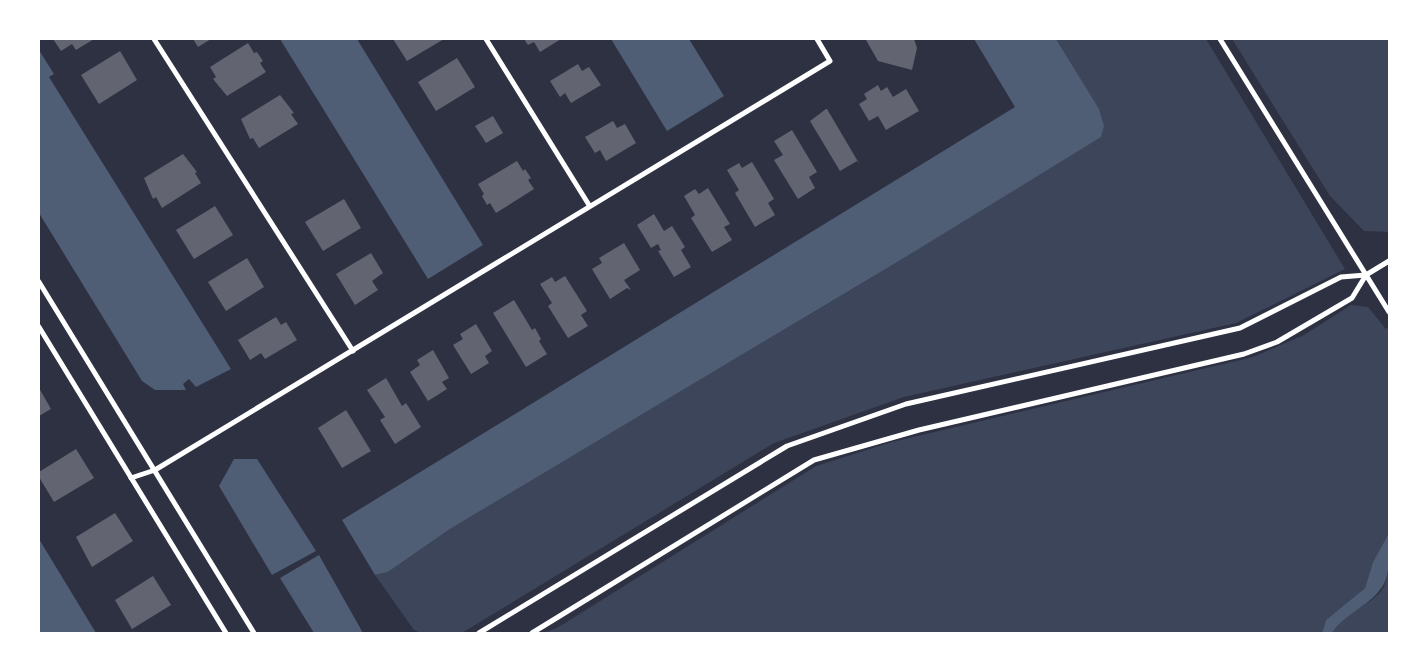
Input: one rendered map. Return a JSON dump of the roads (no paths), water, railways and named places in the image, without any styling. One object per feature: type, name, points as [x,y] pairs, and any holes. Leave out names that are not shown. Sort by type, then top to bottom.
[{"type":"street","points":[[154,39],[354,351]]},
{"type":"street","points":[[486,39],[589,205]]},
{"type":"street","points":[[131,478],[154,470],[354,351],[589,205],[830,61],[816,39]]},
{"type":"street","points":[[1220,39],[1389,312]]},
{"type":"street","points":[[478,633],[787,446],[906,404],[1240,328],[1341,277],[1366,275],[1389,261]]},
{"type":"street","points":[[532,633],[814,460],[920,430],[1244,354],[1277,342],[1352,298],[1366,275]]},
{"type":"street","points":[[39,282],[254,633]]},
{"type":"street","points":[[39,327],[226,633]]}]
